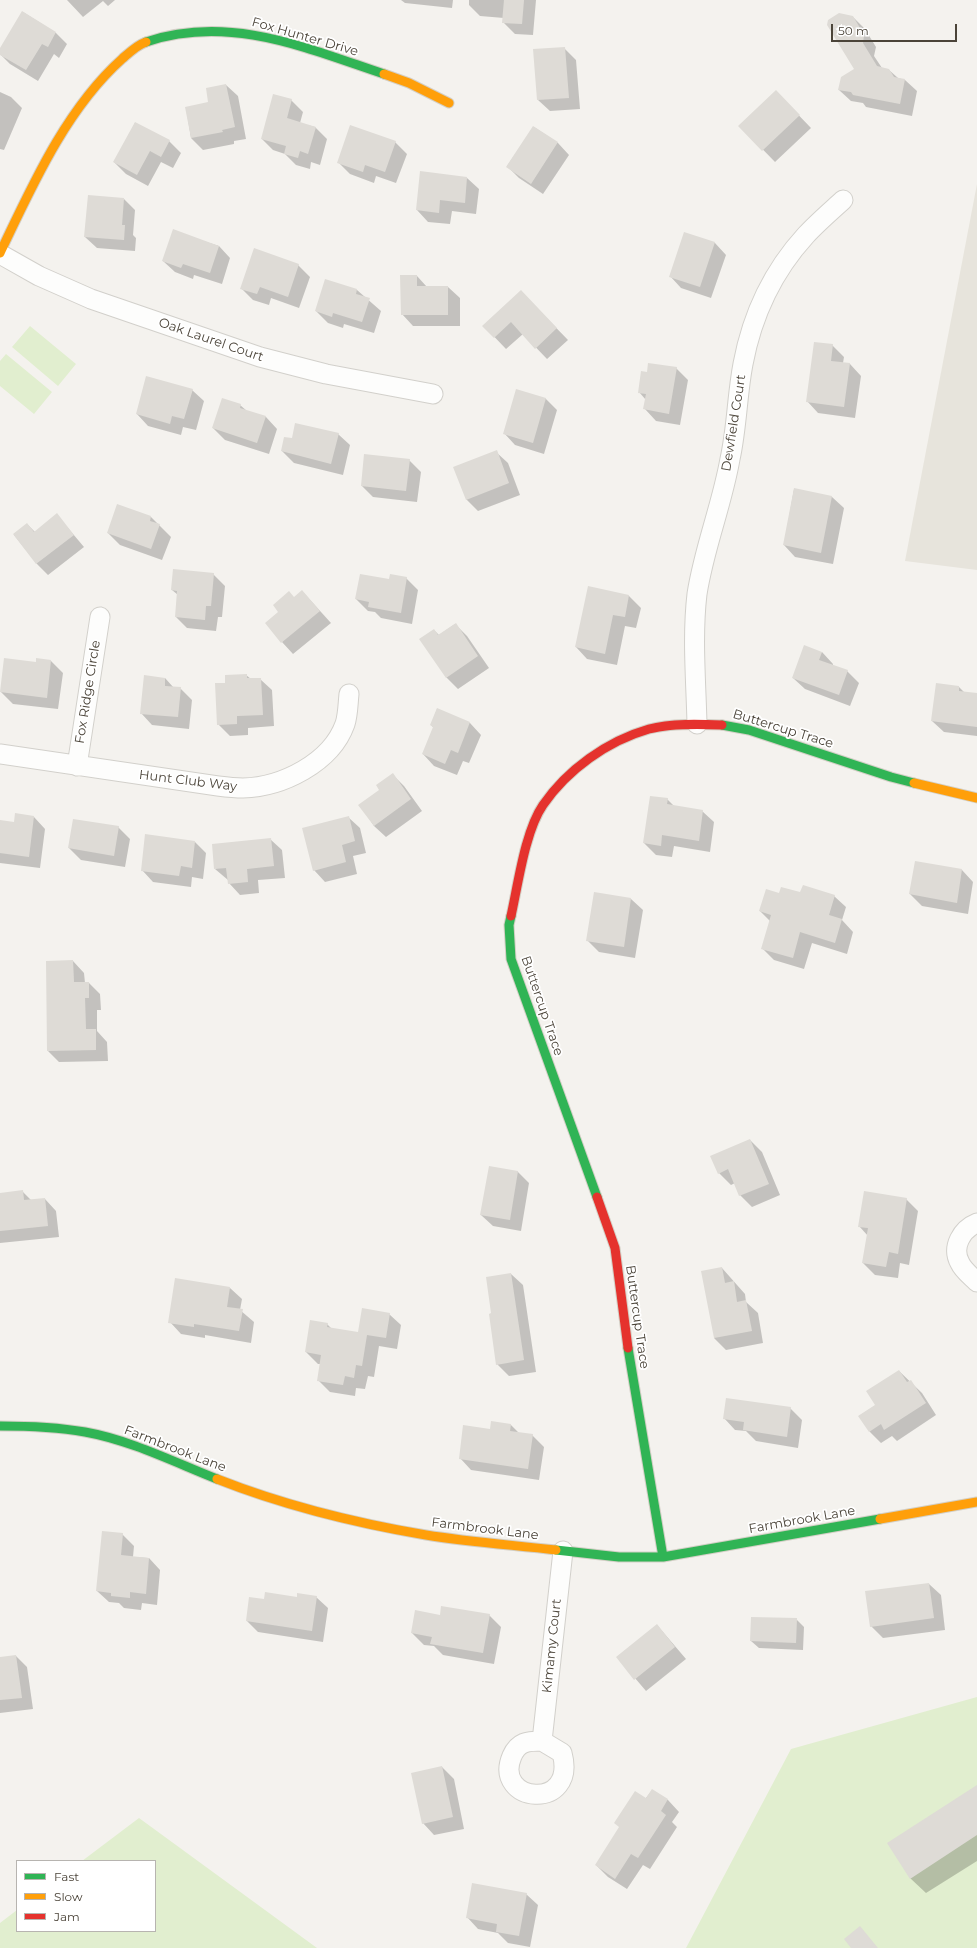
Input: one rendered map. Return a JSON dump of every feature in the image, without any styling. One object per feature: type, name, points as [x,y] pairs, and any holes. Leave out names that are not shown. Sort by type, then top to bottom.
[{"type":"street","name":"Fox Hunter Drive","points":[[0,254],[32,185],[75,113],[104,75],[139,44],[169,34],[204,30],[247,33],[306,48],[409,83],[449,103]]},
{"type":"street","name":"Dewfield Court","points":[[697,724],[695,632],[697,595],[706,547],[730,460],[743,365],[749,336],[762,301],[782,265],[806,236],[843,200]]},
{"type":"street","name":"Oak Laurel Court","points":[[0,254],[39,276],[91,300],[260,357],[326,374],[433,394]]},
{"type":"street","name":"Fox Ridge Circle","points":[[77,766],[100,617]]},
{"type":"street","name":"Hunt Club Way","points":[[0,754],[218,786],[244,788],[270,784],[303,771],[319,761],[329,751],[344,724],[349,694]]},
{"type":"street","name":"Buttercup Trace","points":[[663,1557],[626,1336],[615,1248],[511,959],[509,926],[527,840],[542,806],[573,771],[609,745],[650,729],[697,724],[723,725],[749,730],[891,777],[977,798]]},
{"type":"street","points":[[977,1223],[966,1230],[958,1240],[957,1249],[959,1262],[977,1282]]},
{"type":"street","name":"Farmbrook Lane","points":[[0,1426],[44,1426],[86,1432],[121,1441],[245,1490],[342,1518],[426,1535],[619,1557],[663,1557],[694,1553],[977,1502]]},
{"type":"street","name":"Kimamy Court","points":[[542,1741],[563,1551]]},
{"type":"shaded area","points":[[977,184],[977,570],[905,561]]},
{"type":"green space","points":[[30,326],[76,364],[58,386],[12,347]]},
{"type":"green space","points":[[6,354],[52,392],[34,414],[0,386],[0,361]]},
{"type":"green space","points":[[977,1697],[977,1948],[686,1948],[791,1749]]},
{"type":"green space","points":[[139,1818],[317,1948],[0,1948],[0,1923],[16,1911],[16,1932],[156,1932],[156,1860],[83,1860]]},
{"type":"building","points":[[504,0],[524,0],[522,24],[502,23]]},
{"type":"building","points":[[22,11],[56,32],[48,47],[42,44],[26,70],[0,55],[0,48]]},
{"type":"building","points":[[839,13],[853,16],[864,35],[863,43],[877,66],[889,69],[894,77],[905,79],[900,104],[853,95],[851,92],[838,90],[841,77],[854,69],[827,25],[828,20]]},
{"type":"building","points":[[565,47],[569,98],[537,100],[533,49]]},
{"type":"building","points":[[226,84],[235,127],[222,130],[223,132],[191,138],[185,107],[208,102],[206,88]]},
{"type":"building","points":[[776,90],[800,115],[762,151],[738,126]]},
{"type":"building","points":[[273,94],[292,99],[287,118],[316,127],[308,154],[300,151],[298,158],[284,154],[286,146],[261,139]]},
{"type":"building","points":[[135,122],[170,140],[161,157],[150,151],[137,175],[113,162]]},
{"type":"building","points":[[350,125],[396,141],[385,172],[365,165],[363,172],[337,163]]},
{"type":"building","points":[[533,126],[558,142],[531,184],[506,167]]},
{"type":"building","points":[[420,171],[467,177],[465,203],[440,200],[439,213],[416,210]]},
{"type":"building","points":[[88,195],[124,198],[122,225],[125,225],[124,240],[84,237]]},
{"type":"building","points":[[173,229],[219,246],[210,273],[183,264],[181,268],[162,261]]},
{"type":"building","points":[[684,232],[715,242],[700,287],[669,277]]},
{"type":"building","points":[[254,248],[299,264],[288,297],[260,287],[257,294],[240,289]]},
{"type":"building","points":[[400,275],[417,275],[417,286],[448,286],[448,315],[401,315]]},
{"type":"building","points":[[325,279],[357,289],[356,294],[370,298],[362,322],[333,313],[332,317],[315,311]]},
{"type":"building","points":[[521,290],[557,328],[535,349],[511,322],[494,338],[482,326]]},
{"type":"building","points":[[814,342],[833,344],[831,361],[850,363],[844,407],[806,402]]},
{"type":"building","points":[[648,363],[677,367],[669,414],[643,409],[646,394],[638,393],[641,371],[647,372]]},
{"type":"building","points":[[146,376],[193,389],[184,419],[172,416],[170,424],[136,414]]},
{"type":"building","points":[[516,389],[546,398],[533,443],[503,434]]},
{"type":"building","points":[[222,398],[241,404],[240,408],[266,416],[257,443],[212,428]]},
{"type":"building","points":[[295,423],[339,433],[331,464],[281,451],[284,437],[292,438]]},
{"type":"building","points":[[497,450],[509,483],[466,500],[453,467]]},
{"type":"building","points":[[364,454],[410,459],[406,491],[361,486]]},
{"type":"building","points":[[794,488],[832,496],[821,553],[783,545]]},
{"type":"building","points":[[117,504],[151,516],[150,521],[160,524],[151,549],[107,533]]},
{"type":"building","points":[[57,513],[74,535],[36,564],[13,534],[27,523],[34,532]]},
{"type":"building","points":[[173,569],[214,573],[211,606],[206,606],[205,620],[175,617],[177,591],[171,590]]},
{"type":"building","points":[[360,574],[389,579],[390,574],[407,577],[401,613],[368,607],[369,602],[355,599]]},
{"type":"building","points":[[588,586],[629,595],[625,617],[613,615],[605,654],[575,647]]},
{"type":"building","points":[[302,590],[320,611],[281,643],[265,623],[278,612],[273,605],[289,591],[294,597]]},
{"type":"building","points":[[456,623],[478,656],[446,678],[419,639],[434,629],[438,635]]},
{"type":"building","points":[[804,645],[822,652],[819,660],[848,670],[839,695],[792,678]]},
{"type":"building","points":[[4,658],[36,662],[36,658],[51,660],[47,698],[0,692]]},
{"type":"building","points":[[247,674],[247,678],[261,678],[263,715],[237,716],[237,724],[217,725],[215,683],[225,683],[225,675]]},
{"type":"building","points":[[144,675],[165,678],[165,686],[181,687],[178,717],[140,714]]},
{"type":"building","points":[[936,683],[959,686],[959,691],[977,693],[977,727],[931,721]]},
{"type":"building","points":[[437,708],[470,722],[458,753],[451,750],[445,764],[422,754],[433,727],[430,725]]},
{"type":"building","points":[[393,773],[411,799],[374,826],[358,805],[379,790],[376,785]]},
{"type":"building","points":[[650,796],[668,798],[667,804],[703,810],[699,841],[662,835],[661,846],[643,843]]},
{"type":"building","points":[[15,813],[34,816],[29,857],[0,853],[0,820],[14,822]]},
{"type":"building","points":[[349,816],[355,841],[342,845],[346,862],[313,871],[302,828]]},
{"type":"building","points":[[73,819],[119,826],[114,856],[68,848]]},
{"type":"building","points":[[145,834],[195,841],[192,868],[181,866],[179,876],[141,871]]},
{"type":"building","points":[[271,838],[274,866],[247,869],[248,882],[228,884],[226,868],[214,869],[212,844]]},
{"type":"building","points":[[915,861],[962,869],[957,903],[909,894]]},
{"type":"building","points":[[803,885],[835,895],[829,915],[842,919],[835,943],[800,932],[793,958],[761,949],[771,915],[759,911],[766,889],[779,893],[781,887],[800,892]]},
{"type":"building","points":[[594,892],[631,898],[624,947],[586,941]]},
{"type":"building","points":[[73,960],[74,982],[89,982],[89,998],[85,998],[86,1029],[96,1029],[96,1050],[47,1051],[46,961]]},
{"type":"building","points":[[750,1139],[769,1184],[739,1196],[728,1169],[718,1174],[710,1156]]},
{"type":"building","points":[[489,1166],[518,1171],[510,1220],[480,1215]]},
{"type":"building","points":[[23,1190],[24,1200],[45,1198],[48,1226],[0,1231],[0,1193]]},
{"type":"building","points":[[864,1191],[907,1198],[898,1254],[889,1252],[886,1267],[862,1263],[868,1228],[858,1227]]},
{"type":"building","points":[[722,1267],[725,1283],[734,1281],[737,1302],[746,1300],[752,1331],[714,1338],[701,1271]]},
{"type":"building","points":[[511,1273],[524,1360],[496,1365],[486,1277]]},
{"type":"building","points":[[175,1278],[230,1287],[227,1307],[243,1309],[239,1331],[194,1324],[194,1327],[168,1323]]},
{"type":"building","points":[[362,1308],[390,1313],[386,1338],[367,1335],[362,1366],[356,1365],[354,1378],[345,1376],[343,1385],[317,1381],[321,1355],[305,1352],[310,1320],[328,1323],[327,1327],[358,1332]]},
{"type":"building","points":[[899,1370],[907,1382],[911,1380],[926,1403],[884,1430],[881,1424],[869,1432],[858,1416],[875,1405],[866,1391]]},
{"type":"building","points":[[726,1398],[791,1407],[787,1437],[743,1430],[744,1422],[723,1419]]},
{"type":"building","points":[[491,1421],[511,1424],[510,1431],[533,1434],[528,1469],[459,1459],[463,1425],[490,1429]]},
{"type":"building","points":[[102,1531],[123,1533],[121,1555],[149,1558],[146,1594],[130,1592],[130,1598],[111,1596],[111,1593],[96,1591]]},
{"type":"building","points":[[929,1583],[934,1618],[870,1627],[865,1591]]},
{"type":"building","points":[[265,1592],[297,1597],[297,1593],[317,1596],[312,1631],[246,1621],[249,1597],[264,1599]]},
{"type":"building","points":[[441,1606],[490,1614],[483,1653],[430,1644],[432,1637],[411,1633],[415,1610],[440,1615]]},
{"type":"building","points":[[751,1617],[797,1618],[796,1643],[750,1641]]},
{"type":"building","points":[[657,1624],[675,1647],[634,1680],[616,1657]]},
{"type":"building","points":[[16,1655],[22,1698],[0,1700],[0,1657]]},
{"type":"building","points":[[442,1766],[453,1817],[422,1824],[411,1773]]},
{"type":"building","points":[[977,1785],[977,1835],[910,1879],[887,1843]]},
{"type":"building","points":[[652,1789],[668,1799],[661,1811],[666,1815],[638,1858],[631,1854],[615,1879],[595,1865],[619,1827],[614,1823],[635,1791],[646,1798]]},
{"type":"building","points":[[472,1883],[527,1893],[519,1936],[496,1932],[497,1924],[466,1918]]},
{"type":"building","points":[[860,1926],[878,1948],[851,1948],[844,1939]]},
{"type":"traffic: fast","points":[[146,42],[177,34],[207,32],[237,33],[296,45],[384,74]]},
{"type":"traffic: fast","points":[[722,725],[749,730],[891,777],[914,783]]},
{"type":"traffic: fast","points":[[511,916],[509,925],[511,959],[597,1197]]},
{"type":"traffic: fast","points":[[628,1348],[663,1557]]},
{"type":"traffic: fast","points":[[0,1426],[74,1430],[119,1440],[217,1479]]},
{"type":"traffic: fast","points":[[556,1550],[619,1557],[663,1557],[880,1519]]},
{"type":"traffic: slow","points":[[0,253],[38,175],[67,125],[102,79],[131,51],[146,42]]},
{"type":"traffic: slow","points":[[384,74],[409,83],[449,103]]},
{"type":"traffic: slow","points":[[914,783],[977,798]]},
{"type":"traffic: slow","points":[[217,1479],[293,1505],[373,1525],[475,1542],[556,1550]]},
{"type":"traffic: slow","points":[[880,1519],[977,1502]]},
{"type":"traffic: jam","points":[[511,916],[531,829],[543,805],[553,792],[576,769],[603,749],[633,734],[649,729],[676,725],[722,725]]},
{"type":"traffic: jam","points":[[597,1197],[615,1248],[628,1348]]}]
